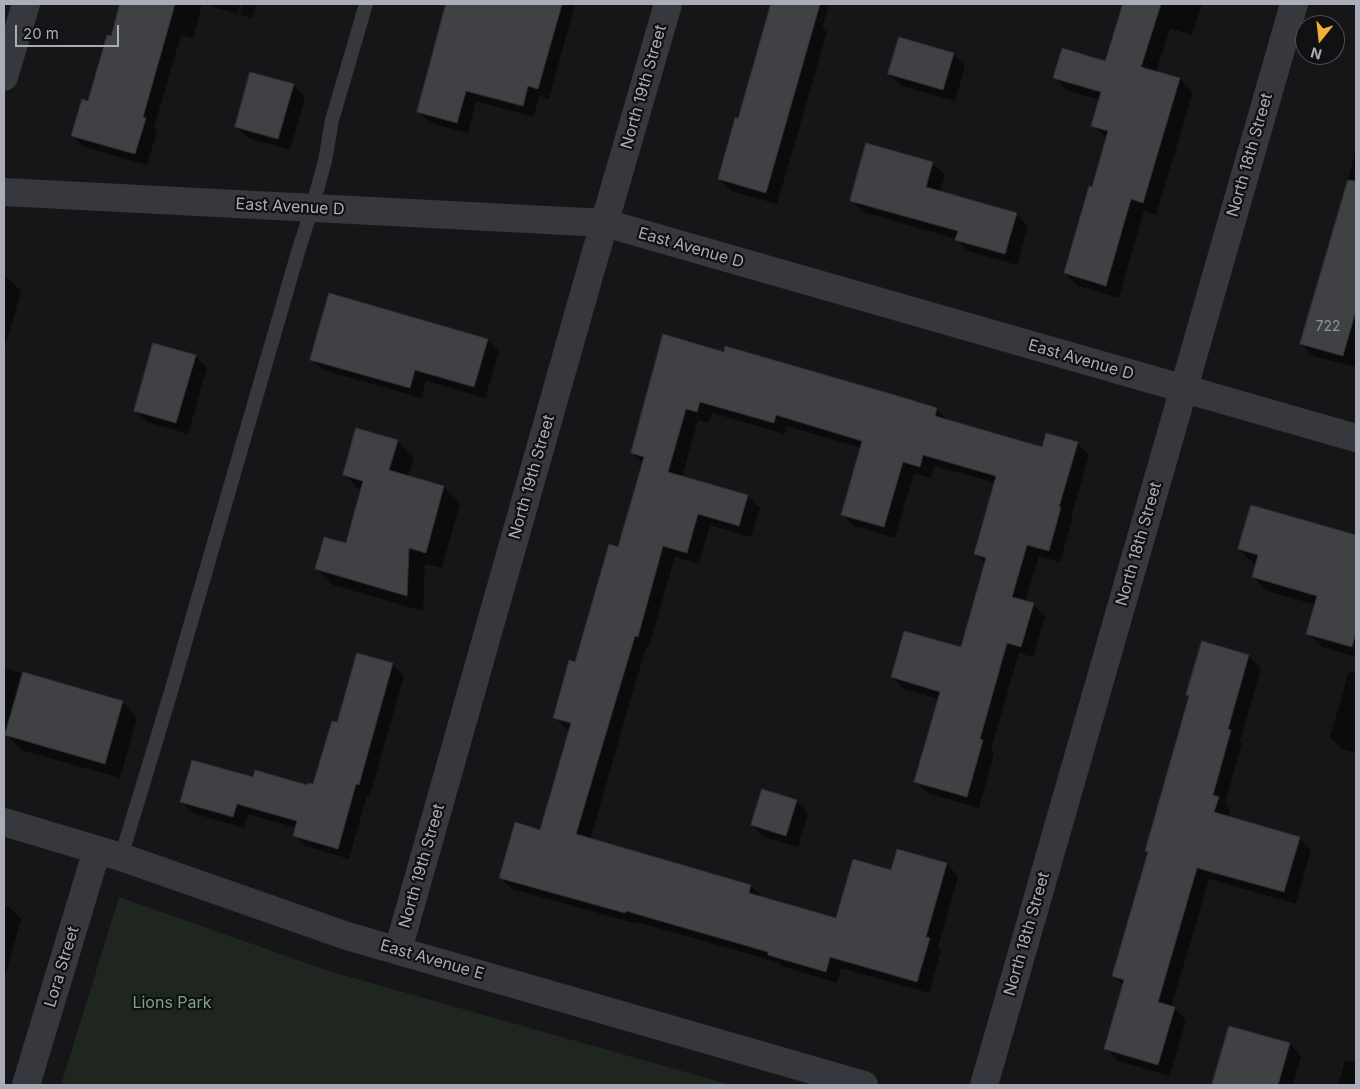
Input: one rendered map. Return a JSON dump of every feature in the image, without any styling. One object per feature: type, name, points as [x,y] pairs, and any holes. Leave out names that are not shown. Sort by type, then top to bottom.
[{"type":"street","points":[[4,77],[26,4]]},
{"type":"street","name":"North 19th Street","points":[[398,950],[668,4]]},
{"type":"street","name":"North 18th Street","points":[[984,1085],[1294,4]]},
{"type":"street","name":"East Avenue D","points":[[4,192],[604,223],[1356,438]]},
{"type":"street","name":"East Avenue E","points":[[4,822],[109,853],[347,936],[864,1085]]},
{"type":"street","name":"Lora Street","points":[[26,1085],[109,853]]},
{"type":"lane","points":[[109,853],[175,676],[312,208],[325,162],[332,120],[366,4]]},
{"type":"green space","name":"Lions Park","points":[[119,897],[329,971],[731,1085],[61,1085]]},
{"type":"building","points":[[120,4],[175,4],[143,117],[146,118],[135,154],[71,136],[82,99],[88,101],[107,35],[111,36]]},
{"type":"building","points":[[446,4],[562,4],[538,89],[528,86],[523,106],[466,91],[457,123],[417,112]]},
{"type":"building","points":[[771,4],[820,4],[766,193],[718,179]]},
{"type":"building","points":[[1123,4],[1161,4],[1141,67],[1180,78],[1143,203],[1131,199],[1106,286],[1064,273],[1089,186],[1092,187],[1108,131],[1091,126],[1101,92],[1053,78],[1062,48],[1105,61]]},
{"type":"building","points":[[899,37],[954,53],[943,90],[888,74]]},
{"type":"building","points":[[250,72],[294,84],[278,139],[235,127]]},
{"type":"building","points":[[866,143],[933,162],[926,187],[1017,213],[1005,254],[955,240],[958,231],[850,201]]},
{"type":"building","points":[[1348,180],[1356,181],[1356,310],[1343,356],[1300,344]]},
{"type":"building","points":[[329,293],[488,339],[474,387],[415,370],[410,388],[310,360]]},
{"type":"building","points":[[663,334],[724,352],[725,346],[898,396],[937,408],[935,416],[1042,447],[1046,433],[1078,442],[1059,507],[1061,507],[1049,551],[1027,545],[1012,597],[1034,603],[1021,647],[1007,643],[980,739],[983,740],[967,797],[914,782],[940,692],[891,677],[904,631],[961,647],[986,558],[974,554],[996,476],[923,455],[920,467],[903,462],[884,527],[841,515],[862,441],[776,415],[774,423],[700,402],[697,412],[686,409],[668,472],[748,495],[739,526],[698,514],[687,553],[663,546],[638,637],[635,636],[576,834],[751,885],[749,893],[836,918],[853,859],[891,870],[897,849],[947,863],[926,937],[930,938],[917,982],[830,957],[826,972],[768,955],[768,952],[626,911],[625,913],[499,878],[515,822],[540,830],[571,723],[553,718],[569,660],[575,662],[609,544],[618,547],[644,457],[631,453]]},
{"type":"building","points":[[153,343],[196,355],[176,423],[134,411]]},
{"type":"building","points":[[356,428],[398,440],[389,470],[444,486],[426,553],[409,548],[407,596],[315,569],[324,537],[346,543],[363,481],[343,475]]},
{"type":"building","points":[[1251,505],[1356,535],[1356,632],[1352,647],[1306,634],[1317,596],[1252,577],[1258,555],[1238,549]]},
{"type":"building","points":[[1202,641],[1249,655],[1228,729],[1231,730],[1213,795],[1219,797],[1214,812],[1300,837],[1284,892],[1197,868],[1158,1002],[1175,1007],[1158,1065],[1104,1049],[1124,980],[1112,976],[1148,852],[1145,851],[1189,696],[1186,695]]},
{"type":"building","points":[[357,653],[393,663],[359,785],[356,784],[338,849],[293,836],[297,821],[237,804],[233,817],[180,802],[192,760],[253,777],[255,770],[307,785],[308,783],[313,784],[332,721],[337,722]]},
{"type":"building","points":[[23,672],[123,701],[105,764],[5,735]]},
{"type":"building","points":[[762,789],[797,800],[786,836],[751,825]]},
{"type":"building","points":[[1229,1026],[1290,1043],[1278,1085],[1212,1085]]}]
